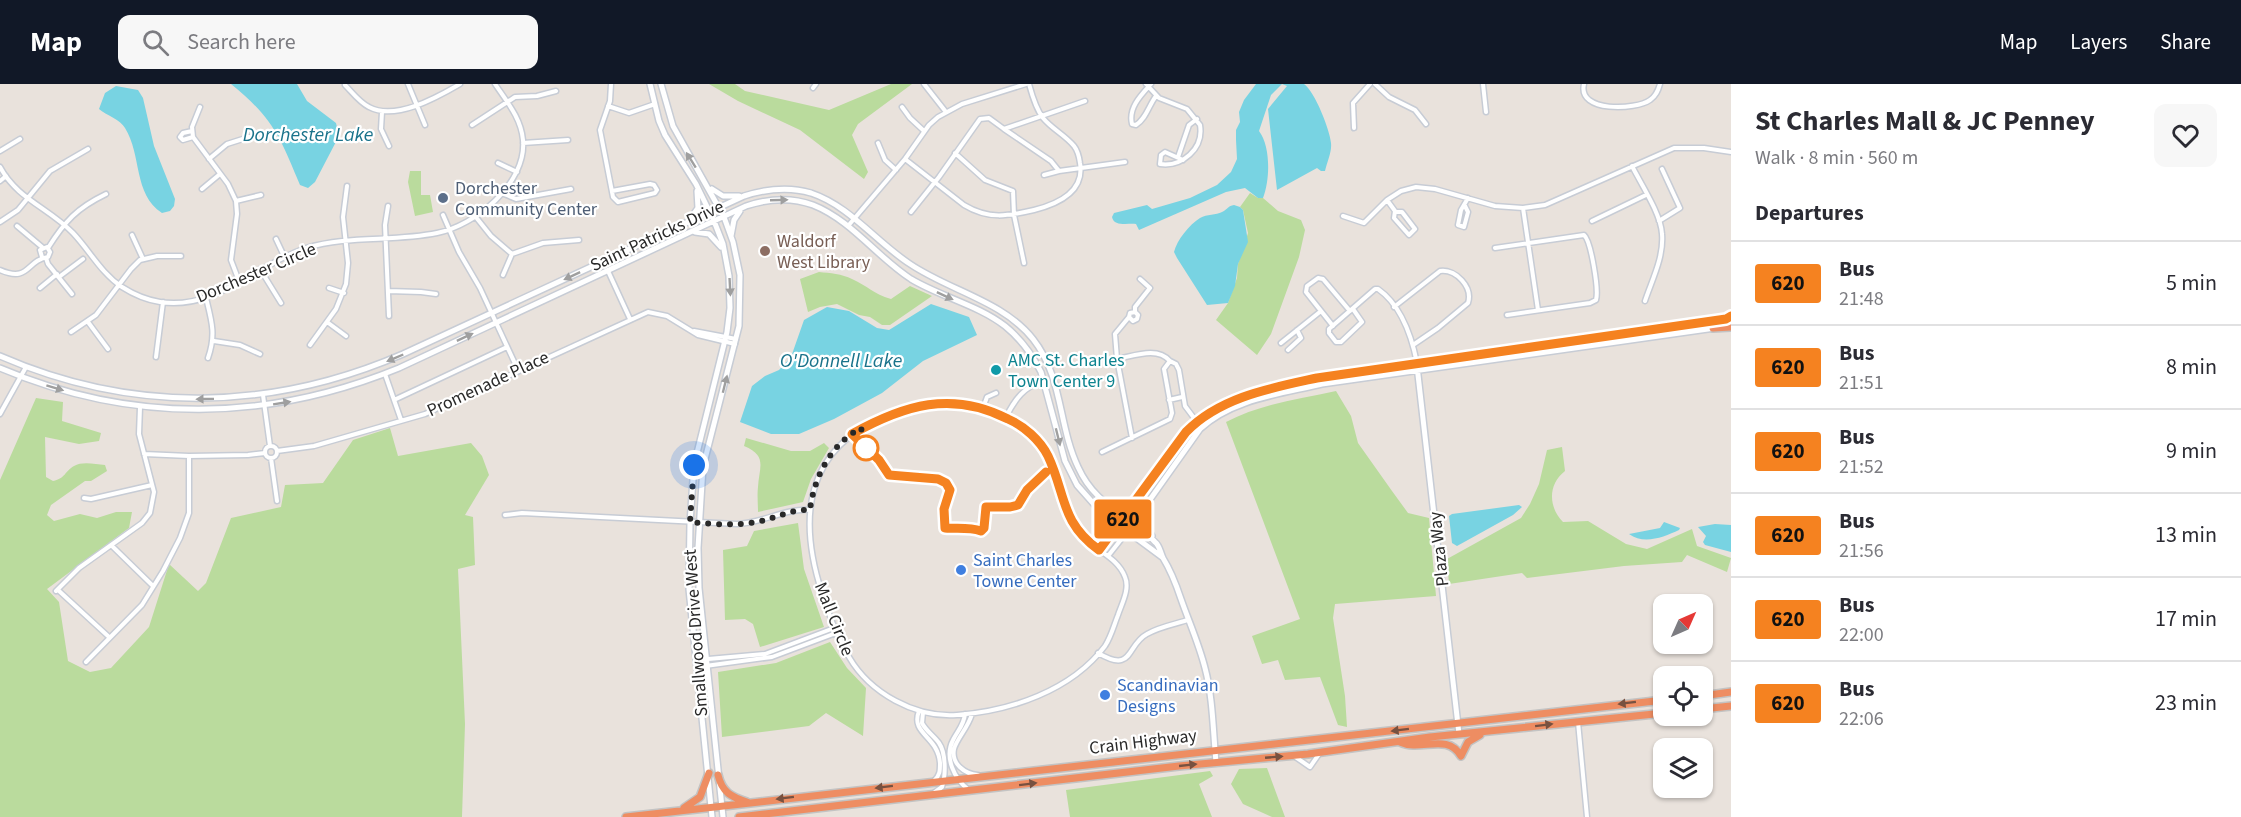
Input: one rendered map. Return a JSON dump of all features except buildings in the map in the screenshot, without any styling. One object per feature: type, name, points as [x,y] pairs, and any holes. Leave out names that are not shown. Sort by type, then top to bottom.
[{"type":"highway","points":[[1713,328],[1730,321]]},
{"type":"highway","points":[[1713,694],[1731,692]]},
{"type":"highway","name":"Crain Highway","points":[[626,817],[1653,701]]},
{"type":"highway","points":[[1713,708],[1731,706]]},
{"type":"highway","name":"Crain Highway","points":[[739,817],[1216,762],[1321,753],[1459,734],[1653,713]]},
{"type":"highway","points":[[1400,742],[1409,746],[1446,743],[1454,747],[1461,756],[1468,742],[1485,732]]},
{"type":"highway","points":[[680,811],[700,797],[709,773]]},
{"type":"highway","points":[[718,775],[726,792],[750,802]]},
{"type":"main road","name":"Smallwood Drive West","points":[[650,84],[659,121],[710,211],[725,252],[729,276],[730,300],[725,339],[694,465],[690,522],[689,589],[712,817]]},
{"type":"main road","points":[[655,84],[662,87]]},
{"type":"main road","name":"Smallwood Drive West","points":[[662,87],[677,135],[707,183],[724,217],[731,237],[740,284],[740,315],[704,467],[699,523],[699,581],[723,817]]},
{"type":"main road","points":[[668,112],[663,120],[676,153]]},
{"type":"main road","points":[[707,183],[715,192],[723,196],[744,196]]},
{"type":"main road","points":[[688,221],[698,208],[696,184]]},
{"type":"main road","name":"Saint Patricks Drive","points":[[0,357],[94,388],[168,398],[208,399],[262,395],[313,385],[361,371],[403,354],[744,196],[776,189],[801,191],[826,200],[855,219],[909,264],[944,284],[1003,312],[1032,337],[1055,380],[1078,466],[1089,486],[1102,501],[1154,540],[1173,576],[1206,669],[1216,762]]},
{"type":"main road","name":"Saint Patricks Drive","points":[[0,368],[84,397],[140,406],[204,410],[264,405],[332,392],[385,374],[746,206],[776,200],[803,202],[833,215],[907,275],[1004,325],[1028,348],[1044,380],[1065,461],[1072,478],[1092,504],[1162,557]]},
{"type":"main road","points":[[731,237],[734,220],[746,206]]},
{"type":"main road","points":[[690,233],[709,234],[717,240],[725,252]]},
{"type":"main road","points":[[907,275],[916,273],[940,285],[944,284]]},
{"type":"main road","points":[[1127,532],[1200,429],[1228,411],[1297,389],[1417,367],[1730,321]]},
{"type":"main road","points":[[1119,526],[1186,432],[1213,410],[1229,402],[1286,385],[1713,328]]},
{"type":"main road","name":"Plaza Way","points":[[1417,367],[1459,734]]},
{"type":"main road","points":[[140,406],[148,399],[168,398]]},
{"type":"main road","points":[[1147,504],[1144,518],[1154,540]]},
{"type":"street","points":[[408,84],[425,125]]},
{"type":"street","points":[[345,85],[368,107],[382,112],[398,111],[416,105],[460,84]]},
{"type":"street","name":"Dorchester Circle","points":[[0,167],[26,199],[63,224],[120,286],[144,298],[163,302],[187,302],[206,298],[284,256],[313,246],[345,240],[419,236],[449,230],[475,216],[502,193],[517,172],[523,143],[517,118],[495,84]]},
{"type":"street","points":[[610,84],[611,97],[600,129],[612,191],[614,199],[618,202],[654,194],[657,191],[652,184],[612,191]]},
{"type":"street","points":[[924,84],[946,112]]},
{"type":"street","points":[[848,227],[905,159],[924,131],[946,112],[962,104],[1027,84],[1041,115],[1074,146],[1081,168],[1079,180],[1068,196],[1044,207],[1014,215],[999,216],[973,210],[958,201],[905,159]]},
{"type":"street","points":[[1354,128],[1353,103],[1370,84]]},
{"type":"street","points":[[1375,84],[1389,97],[1415,110],[1426,124]]},
{"type":"street","points":[[1483,84],[1486,112]]},
{"type":"street","points":[[1584,84],[1583,90],[1586,98],[1591,103],[1603,107],[1644,104],[1655,96],[1660,84]]},
{"type":"street","points":[[1156,96],[1142,121],[1136,125],[1132,124],[1131,117],[1138,98],[1149,85],[1156,96],[1187,109],[1201,127],[1197,143],[1191,155],[1160,164],[1161,155],[1165,152],[1180,158]]},
{"type":"street","points":[[472,125],[518,96],[537,96],[556,91]]},
{"type":"street","points":[[1004,129],[1085,101]]},
{"type":"street","points":[[608,106],[628,113],[655,104]]},
{"type":"street","points":[[200,107],[192,131],[193,137],[232,190],[236,201],[237,214],[231,260],[239,281]]},
{"type":"street","points":[[902,107],[924,131]]},
{"type":"street","points":[[382,112],[381,132],[388,146]]},
{"type":"street","points":[[911,212],[936,182],[982,117],[993,120],[1051,161],[1059,171]]},
{"type":"street","points":[[1180,158],[1189,125],[1197,119]]},
{"type":"street","points":[[1017,124],[1018,138]]},
{"type":"street","points":[[192,131],[180,136],[183,140],[193,137]]},
{"type":"street","points":[[209,159],[228,144],[249,137]]},
{"type":"street","points":[[0,151],[12,146],[20,138]]},
{"type":"street","points":[[523,143],[568,140]]},
{"type":"street","points":[[878,143],[885,160],[896,170]]},
{"type":"street","points":[[1343,216],[1364,223],[1387,200],[1401,191],[1416,188],[1435,189],[1495,206],[1523,208],[1555,202],[1674,148],[1704,148],[1731,152]]},
{"type":"street","points":[[0,222],[14,214],[50,171],[88,149]]},
{"type":"street","points":[[955,153],[985,180],[1013,191],[1014,215],[1024,263]]},
{"type":"street","points":[[1044,175],[1125,162]]},
{"type":"street","points":[[498,163],[517,172]]},
{"type":"street","points":[[1632,166],[1659,220],[1662,233],[1661,250],[1645,301]]},
{"type":"street","points":[[1659,220],[1680,208],[1662,169]]},
{"type":"street","points":[[202,189],[220,174]]},
{"type":"street","points":[[0,181],[6,176]]},
{"type":"street","points":[[310,345],[344,293],[348,272],[343,222],[347,186]]},
{"type":"street","points":[[502,193],[518,199],[571,189]]},
{"type":"street","points":[[48,248],[63,224],[80,208],[106,195]]},
{"type":"street","points":[[236,201],[261,195]]},
{"type":"street","points":[[1592,221],[1646,195]]},
{"type":"street","points":[[1465,206],[1468,213],[1466,226],[1458,225],[1461,210],[1468,198]]},
{"type":"street","points":[[1387,200],[1395,212],[1394,217],[1407,234],[1412,232],[1415,229],[1402,212],[1395,212]]},
{"type":"street","points":[[388,206],[386,238],[389,316]]},
{"type":"street","points":[[1523,208],[1538,310]]},
{"type":"street","points":[[443,215],[459,252],[492,312],[518,370]]},
{"type":"street","points":[[475,216],[491,236],[512,254]]},
{"type":"street","points":[[17,226],[42,247],[48,248]]},
{"type":"street","points":[[132,235],[143,259]]},
{"type":"street","points":[[1495,248],[1586,236],[1597,290],[1596,300],[1590,303],[1507,315]]},
{"type":"street","points":[[276,239],[284,256]]},
{"type":"street","points":[[503,275],[512,254],[543,243],[579,240]]},
{"type":"street","points":[[42,247],[40,252],[72,294]]},
{"type":"street","points":[[0,270],[19,275],[50,254],[48,248]]},
{"type":"street","points":[[71,332],[88,322],[104,307],[130,269],[143,259],[181,256]]},
{"type":"street","points":[[40,288],[83,259]]},
{"type":"street","points":[[261,269],[281,303]]},
{"type":"street","points":[[1394,307],[1440,271],[1446,270],[1455,274],[1468,288],[1468,303],[1413,345]]},
{"type":"street","points":[[608,271],[630,319]]},
{"type":"street","points":[[1331,327],[1306,292],[1307,286],[1321,278],[1351,310],[1362,322],[1341,342],[1336,342],[1329,333],[1331,327],[1351,310],[1375,290],[1382,292],[1410,333],[1417,367]]},
{"type":"street","points":[[1129,318],[1132,321],[1137,319],[1135,308],[1150,288],[1140,279]]},
{"type":"street","points":[[329,288],[344,293]]},
{"type":"street","points":[[388,291],[421,291],[436,294]]},
{"type":"street","points":[[206,298],[212,320],[214,341],[208,358]]},
{"type":"street","points":[[156,357],[163,302]]},
{"type":"street","points":[[1281,343],[1321,311]]},
{"type":"street","name":"Promenade Place","points":[[277,451],[314,446],[443,407],[518,370],[648,312],[667,316],[690,330],[735,342]]},
{"type":"street","points":[[1132,438],[1117,359],[1115,334],[1129,318],[1130,313],[1135,312]]},
{"type":"street","points":[[88,322],[108,349]]},
{"type":"street","points":[[327,322],[346,336]]},
{"type":"street","points":[[1288,350],[1300,340],[1297,330]]},
{"type":"street","points":[[214,341],[240,345],[260,354]]},
{"type":"street","points":[[394,400],[507,347]]},
{"type":"street","points":[[1117,359],[1157,352],[1176,364],[1185,406],[1197,422]]},
{"type":"street","points":[[1102,452],[1169,421],[1172,415],[1164,369],[1170,361]]},
{"type":"street","points":[[0,414],[26,367]]},
{"type":"street","points":[[385,374],[401,420]]},
{"type":"street","points":[[1006,417],[1020,394],[1044,380]]},
{"type":"street","points":[[983,408],[987,397],[996,393]]},
{"type":"street","points":[[144,454],[189,456],[265,453],[270,446],[262,395]]},
{"type":"street","points":[[1169,400],[1182,397]]},
{"type":"street","name":"Mall Circle","points":[[952,403],[983,408],[1006,417],[1033,436],[1043,448],[1076,529],[1086,541],[1108,556],[1122,571],[1127,588],[1107,642],[1073,678],[1038,696],[990,711],[940,715],[921,711],[894,700],[865,677],[849,658],[835,631],[810,545],[810,510],[813,492],[824,466],[835,450],[852,434],[880,419],[922,405],[952,403]]},
{"type":"street","points":[[109,637],[57,591],[74,572],[148,516],[154,500],[139,434],[140,406]]},
{"type":"street","points":[[270,446],[277,451],[272,458]]},
{"type":"street","points":[[265,453],[272,458]]},
{"type":"street","points":[[86,662],[142,605],[180,538],[189,513],[189,456]]},
{"type":"street","points":[[272,458],[276,501]]},
{"type":"street","points":[[84,498],[92,499],[152,485]]},
{"type":"street","points":[[505,515],[522,513],[747,524],[791,510],[810,510]]},
{"type":"street","points":[[1099,550],[1119,526]]},
{"type":"street","points":[[1108,556],[1127,532]]},
{"type":"street","points":[[111,545],[153,586]]},
{"type":"street","points":[[1098,653],[1113,660],[1124,659],[1130,655],[1138,641],[1146,634],[1188,620]]},
{"type":"street","points":[[698,667],[707,663],[765,654],[835,631]]},
{"type":"street","points":[[697,660],[707,663]]},
{"type":"street","points":[[921,711],[922,723],[942,750],[944,781],[942,787],[925,795]]},
{"type":"street","points":[[921,711],[917,721],[918,726],[936,745],[939,753],[940,771],[933,782]]},
{"type":"street","points":[[972,713],[954,749],[955,759],[966,772],[984,776]]},
{"type":"street","points":[[965,714],[963,725],[952,741],[949,751],[957,779],[969,790]]},
{"type":"street","points":[[1578,721],[1587,817]]},
{"type":"street","points":[[1294,756],[1310,767],[1321,753]]},
{"type":"green space","points":[[709,84],[735,84],[745,91],[829,110],[891,84],[912,84],[858,124],[852,135],[868,172],[864,179],[800,130],[738,101]]},
{"type":"green space","points":[[410,171],[421,171],[421,195],[430,195],[433,212],[415,216],[408,182]]},
{"type":"green space","points":[[1250,193],[1263,198],[1278,211],[1301,220],[1305,230],[1299,257],[1271,334],[1257,355],[1216,320],[1228,303],[1237,278],[1238,264],[1248,233],[1243,210],[1240,207]]},
{"type":"green space","points":[[819,272],[848,277],[891,299],[910,286],[932,296],[890,325],[882,325],[870,317],[859,315],[837,304],[808,312],[800,279]]},
{"type":"green space","points":[[1336,391],[1351,416],[1358,443],[1408,513],[1429,518],[1436,596],[1335,604],[1333,618],[1345,696],[1347,727],[1338,725],[1320,677],[1285,680],[1278,660],[1262,664],[1252,636],[1300,619],[1226,422],[1266,406]]},
{"type":"green space","points":[[36,398],[63,402],[62,421],[101,433],[99,441],[79,444],[45,437],[46,477],[53,481],[57,480],[74,466],[89,463],[105,465],[107,471],[91,481],[85,481],[51,505],[47,515],[54,521],[80,514],[97,518],[116,512],[132,512],[129,528],[47,589],[59,602],[68,661],[90,672],[111,668],[149,627],[169,564],[198,591],[206,583],[231,518],[281,507],[285,485],[323,483],[353,440],[390,428],[398,456],[471,443],[482,456],[489,475],[465,515],[473,517],[475,565],[458,569],[465,724],[462,817],[0,817],[0,480]]},
{"type":"green space","points":[[746,438],[791,451],[810,451],[824,443],[829,448],[811,479],[803,502],[758,512],[760,463],[756,454],[744,446]]},
{"type":"green space","points":[[1562,447],[1565,471],[1555,482],[1552,496],[1555,510],[1563,522],[1588,521],[1626,544],[1647,549],[1692,529],[1697,546],[1731,558],[1727,572],[1687,555],[1682,562],[1624,566],[1527,578],[1522,573],[1449,584],[1447,559],[1521,518],[1539,484],[1547,450]]},
{"type":"green space","points":[[798,523],[804,569],[824,627],[760,647],[753,624],[745,619],[725,620],[723,550],[747,546],[754,531]]},
{"type":"green space","points":[[830,642],[847,668],[866,688],[863,736],[826,713],[809,726],[722,737],[718,672],[776,663]]},
{"type":"green space","points":[[1267,768],[1285,817],[1272,817],[1243,804],[1231,784],[1239,769]]},
{"type":"green space","points":[[1210,771],[1213,776],[1199,784],[1212,817],[1070,817],[1066,790]]},
{"type":"water","name":"Dorchester Lake","points":[[231,84],[297,84],[307,101],[336,123],[339,136],[315,182],[308,188],[300,185],[287,154],[266,118]]},
{"type":"water","points":[[1256,84],[1282,84],[1271,95],[1259,131],[1266,146],[1268,164],[1263,198],[1258,198],[1245,188],[1226,192],[1139,230],[1136,224],[1118,223],[1113,220],[1114,213],[1147,205],[1152,209],[1190,198],[1217,185],[1231,172],[1237,159],[1236,130],[1240,122],[1239,112],[1244,100]]},
{"type":"water","points":[[1282,84],[1304,84],[1308,88],[1325,121],[1331,146],[1325,171],[1317,168],[1277,190],[1268,109],[1287,86]]},
{"type":"water","points":[[116,86],[138,90],[143,98],[154,146],[175,199],[170,211],[162,213],[146,196],[134,150],[125,128],[120,122],[99,109],[105,93]]},
{"type":"water","points":[[1234,205],[1243,210],[1248,242],[1238,264],[1235,286],[1228,303],[1207,305],[1174,252],[1181,238],[1196,221]]},
{"type":"water","name":"O'Donnell Lake","points":[[931,304],[969,317],[977,335],[923,361],[882,393],[834,419],[799,434],[771,434],[740,422],[752,386],[765,376],[779,370],[791,357],[804,320],[827,307],[849,311],[877,328],[889,330]]},
{"type":"water","points":[[1519,505],[1522,507],[1513,515],[1457,546],[1452,543],[1449,516],[1452,514]]},
{"type":"water","points":[[1664,522],[1680,528],[1673,533],[1654,539],[1641,539],[1629,534],[1660,528]]},
{"type":"water","points":[[1715,524],[1731,525],[1731,552],[1705,545],[1703,542],[1706,536],[1698,527]]},
{"type":"bus line","name":"620","points":[[1046,472],[1027,490],[1015,507],[986,507],[984,528],[981,531],[968,528],[945,528],[944,509],[949,495],[949,486],[938,479],[889,475],[879,460],[852,434],[880,419],[932,403],[968,404],[1006,417],[1033,436],[1047,453],[1065,506],[1076,529],[1086,541],[1099,550],[1108,541],[1186,432],[1203,417],[1229,402],[1317,378],[1677,324],[1726,319],[1731,316]]},
{"type":"place","name":"Dorchester Community Center","points":[[443,198]]},
{"type":"place","name":"Waldorf West Library","points":[[765,251]]},
{"type":"place","name":"AMC St. Charles Town Center 9","points":[[996,370]]},
{"type":"place","name":"Saint Charles Towne Center","points":[[961,570]]},
{"type":"place","name":"Scandinavian Designs","points":[[1105,695]]},
{"type":"route","points":[[694,465],[690,522],[747,524],[791,510],[810,510],[813,492],[820,474],[837,448],[861,428],[866,448]]}]
